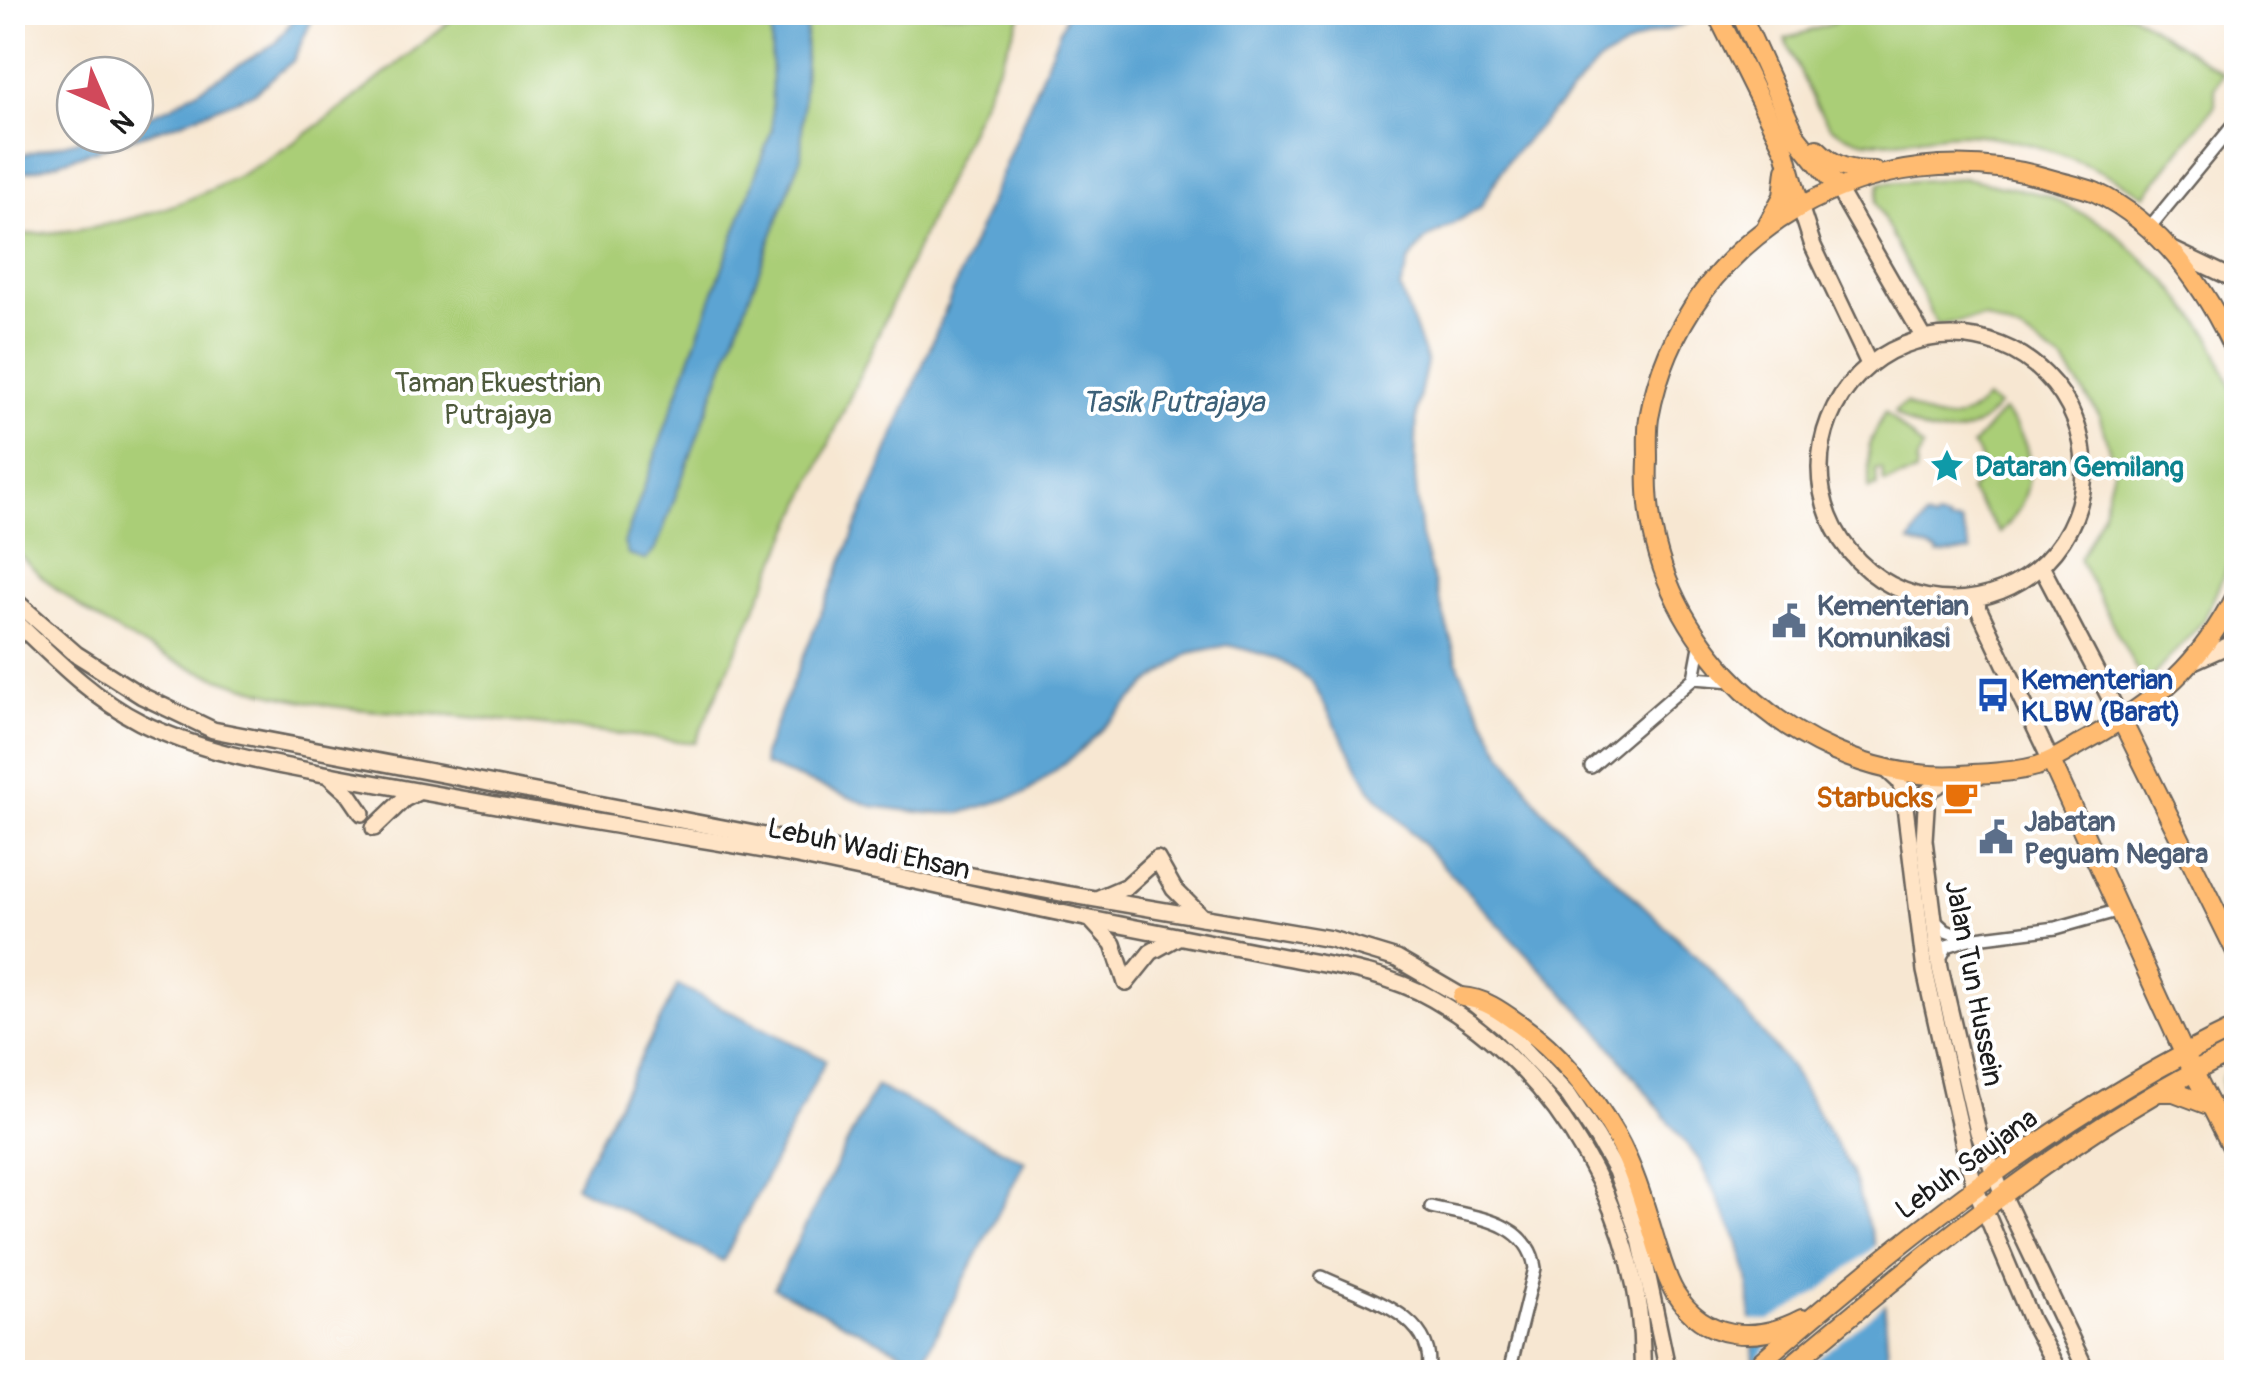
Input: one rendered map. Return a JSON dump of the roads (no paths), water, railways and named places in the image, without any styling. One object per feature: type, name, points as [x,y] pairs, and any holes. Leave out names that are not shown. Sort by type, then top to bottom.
[{"type":"main road","points":[[1716,12],[1785,151],[1813,246],[1869,364]]},
{"type":"main road","points":[[1740,12],[1796,136],[1838,187],[1924,338]]},
{"type":"main road","points":[[1788,115],[1831,162],[1852,172],[1968,165],[2035,174],[2094,192],[2149,228],[2172,250],[2208,300],[2236,354]]},
{"type":"main road","points":[[1765,230],[1783,196],[1785,151]]},
{"type":"main road","points":[[1894,171],[1838,187],[1765,230],[1730,259],[1700,294],[1671,348],[1648,423],[1647,482],[1652,540],[1673,593],[1701,641],[1734,681],[1798,734],[1886,769],[1955,775],[2017,770],[2051,761],[2122,721],[2196,660],[2236,642]]},
{"type":"main road","points":[[2172,250],[2236,280]]},
{"type":"main road","points":[[1953,334],[2009,347],[2034,362],[2054,382],[2070,406],[2083,448],[2082,491],[2074,519],[2060,544],[2040,566],[2009,588],[1974,598],[1947,600],[1920,597],[1895,588],[1852,556],[1836,534],[1826,510],[1820,470],[1824,430],[1834,406],[1869,364],[1895,348],[1953,334]]},
{"type":"main road","points":[[2040,566],[2236,952]]},
{"type":"main road","points":[[2196,660],[2236,594]]},
{"type":"main road","name":"Lebuh Wadi Ehsan","points":[[12,598],[76,654],[142,696],[213,730],[1096,899],[1331,938],[1398,959],[1462,997],[1515,1038],[1569,1096],[1616,1171],[1640,1239],[1668,1372]]},
{"type":"main road","points":[[1974,598],[2184,1052],[2236,1155]]},
{"type":"main road","name":"Lebuh Wadi Ehsan","points":[[12,618],[106,702],[142,723],[207,750],[418,792],[796,856],[1400,983],[1462,1018],[1527,1076],[1583,1150],[1625,1248],[1638,1310],[1642,1372]]},
{"type":"main road","name":"Jalan Tun Hussein","points":[[1886,769],[1903,790],[1924,971],[1976,1187],[2031,1320],[2059,1372]]},
{"type":"main road","points":[[328,775],[362,812]]},
{"type":"main road","name":"Jalan Tun Hussein","points":[[1955,775],[1928,792],[1924,840],[1940,960],[1978,1132],[1993,1173],[2086,1372]]},
{"type":"main road","points":[[374,828],[404,798],[418,792]]},
{"type":"main road","points":[[1096,899],[1127,886],[1158,859],[1174,889],[1202,917]]},
{"type":"main road","points":[[1092,920],[1113,944],[1126,983],[1151,952],[1178,936]]},
{"type":"main road","points":[[1462,997],[1476,997],[1532,1032],[1577,1079],[1617,1138],[1644,1202],[1675,1294],[1696,1315],[1720,1330],[1745,1336],[1766,1334],[1829,1305]]},
{"type":"main road","points":[[2148,1072],[2172,1026]]},
{"type":"main road","name":"Lebuh Saujana","points":[[1748,1372],[1993,1173],[2148,1072],[2236,1028]]},
{"type":"main road","name":"Lebuh Saujana","points":[[1783,1372],[2002,1193],[2158,1092],[2236,1050]]},
{"type":"main road","points":[[2158,1092],[2174,1092],[2211,1106]]},
{"type":"street","points":[[2149,228],[2236,122]]},
{"type":"street","points":[[1591,767],[1694,678],[1701,641]]},
{"type":"street","points":[[1694,678],[1734,681]]},
{"type":"street","points":[[1940,960],[1948,946],[1968,939],[2056,928],[2120,910]]},
{"type":"street","points":[[1934,920],[1952,934],[1968,939]]},
{"type":"street","points":[[1431,1208],[1503,1226],[1526,1242],[1533,1255],[1535,1268],[1509,1372]]},
{"type":"street","points":[[1322,1278],[1404,1317],[1418,1329],[1428,1344],[1428,1372]]},
{"type":"water","points":[[298,12],[315,13],[293,61],[254,93],[155,131],[155,113],[277,42]]},
{"type":"water","points":[[771,13],[807,13],[801,157],[656,549],[645,560],[628,555],[624,543],[772,129]]},
{"type":"water","name":"Tasik Putrajaya","points":[[1067,13],[1707,13],[1646,36],[1599,62],[1507,161],[1480,208],[1425,240],[1409,261],[1400,288],[1427,362],[1417,409],[1415,476],[1421,537],[1460,670],[1499,747],[1542,809],[1708,967],[1791,1068],[1851,1170],[1882,1268],[1889,1372],[1755,1372],[1748,1278],[1738,1242],[1698,1159],[1595,1026],[1370,789],[1311,680],[1276,658],[1229,645],[1190,653],[1147,685],[1075,755],[1026,793],[961,813],[872,806],[764,765],[763,755]]},
{"type":"water","points":[[55,146],[55,155],[81,155],[13,174],[13,157]]},
{"type":"water","points":[[1925,518],[1961,522],[1971,552],[1938,555],[1910,542]]},
{"type":"water","points":[[678,985],[826,1060],[723,1261],[575,1186]]},
{"type":"water","points":[[876,1086],[1025,1161],[922,1362],[774,1288]]},
{"type":"place","name":"Dataran Gemilang","points":[[1947,466]]},
{"type":"place","name":"Kementerian Komunikasi","points":[[1789,621]]},
{"type":"place","name":"Kementerian KLBW (Barat)","points":[[1993,695]]},
{"type":"place","name":"Starbucks","points":[[1961,797]]},
{"type":"place","name":"Jabatan Peguam Negara","points":[[1996,837]]},
{"type":"park label","name":"Taman Ekuestrian Putrajaya","points":[[498,398]]}]
